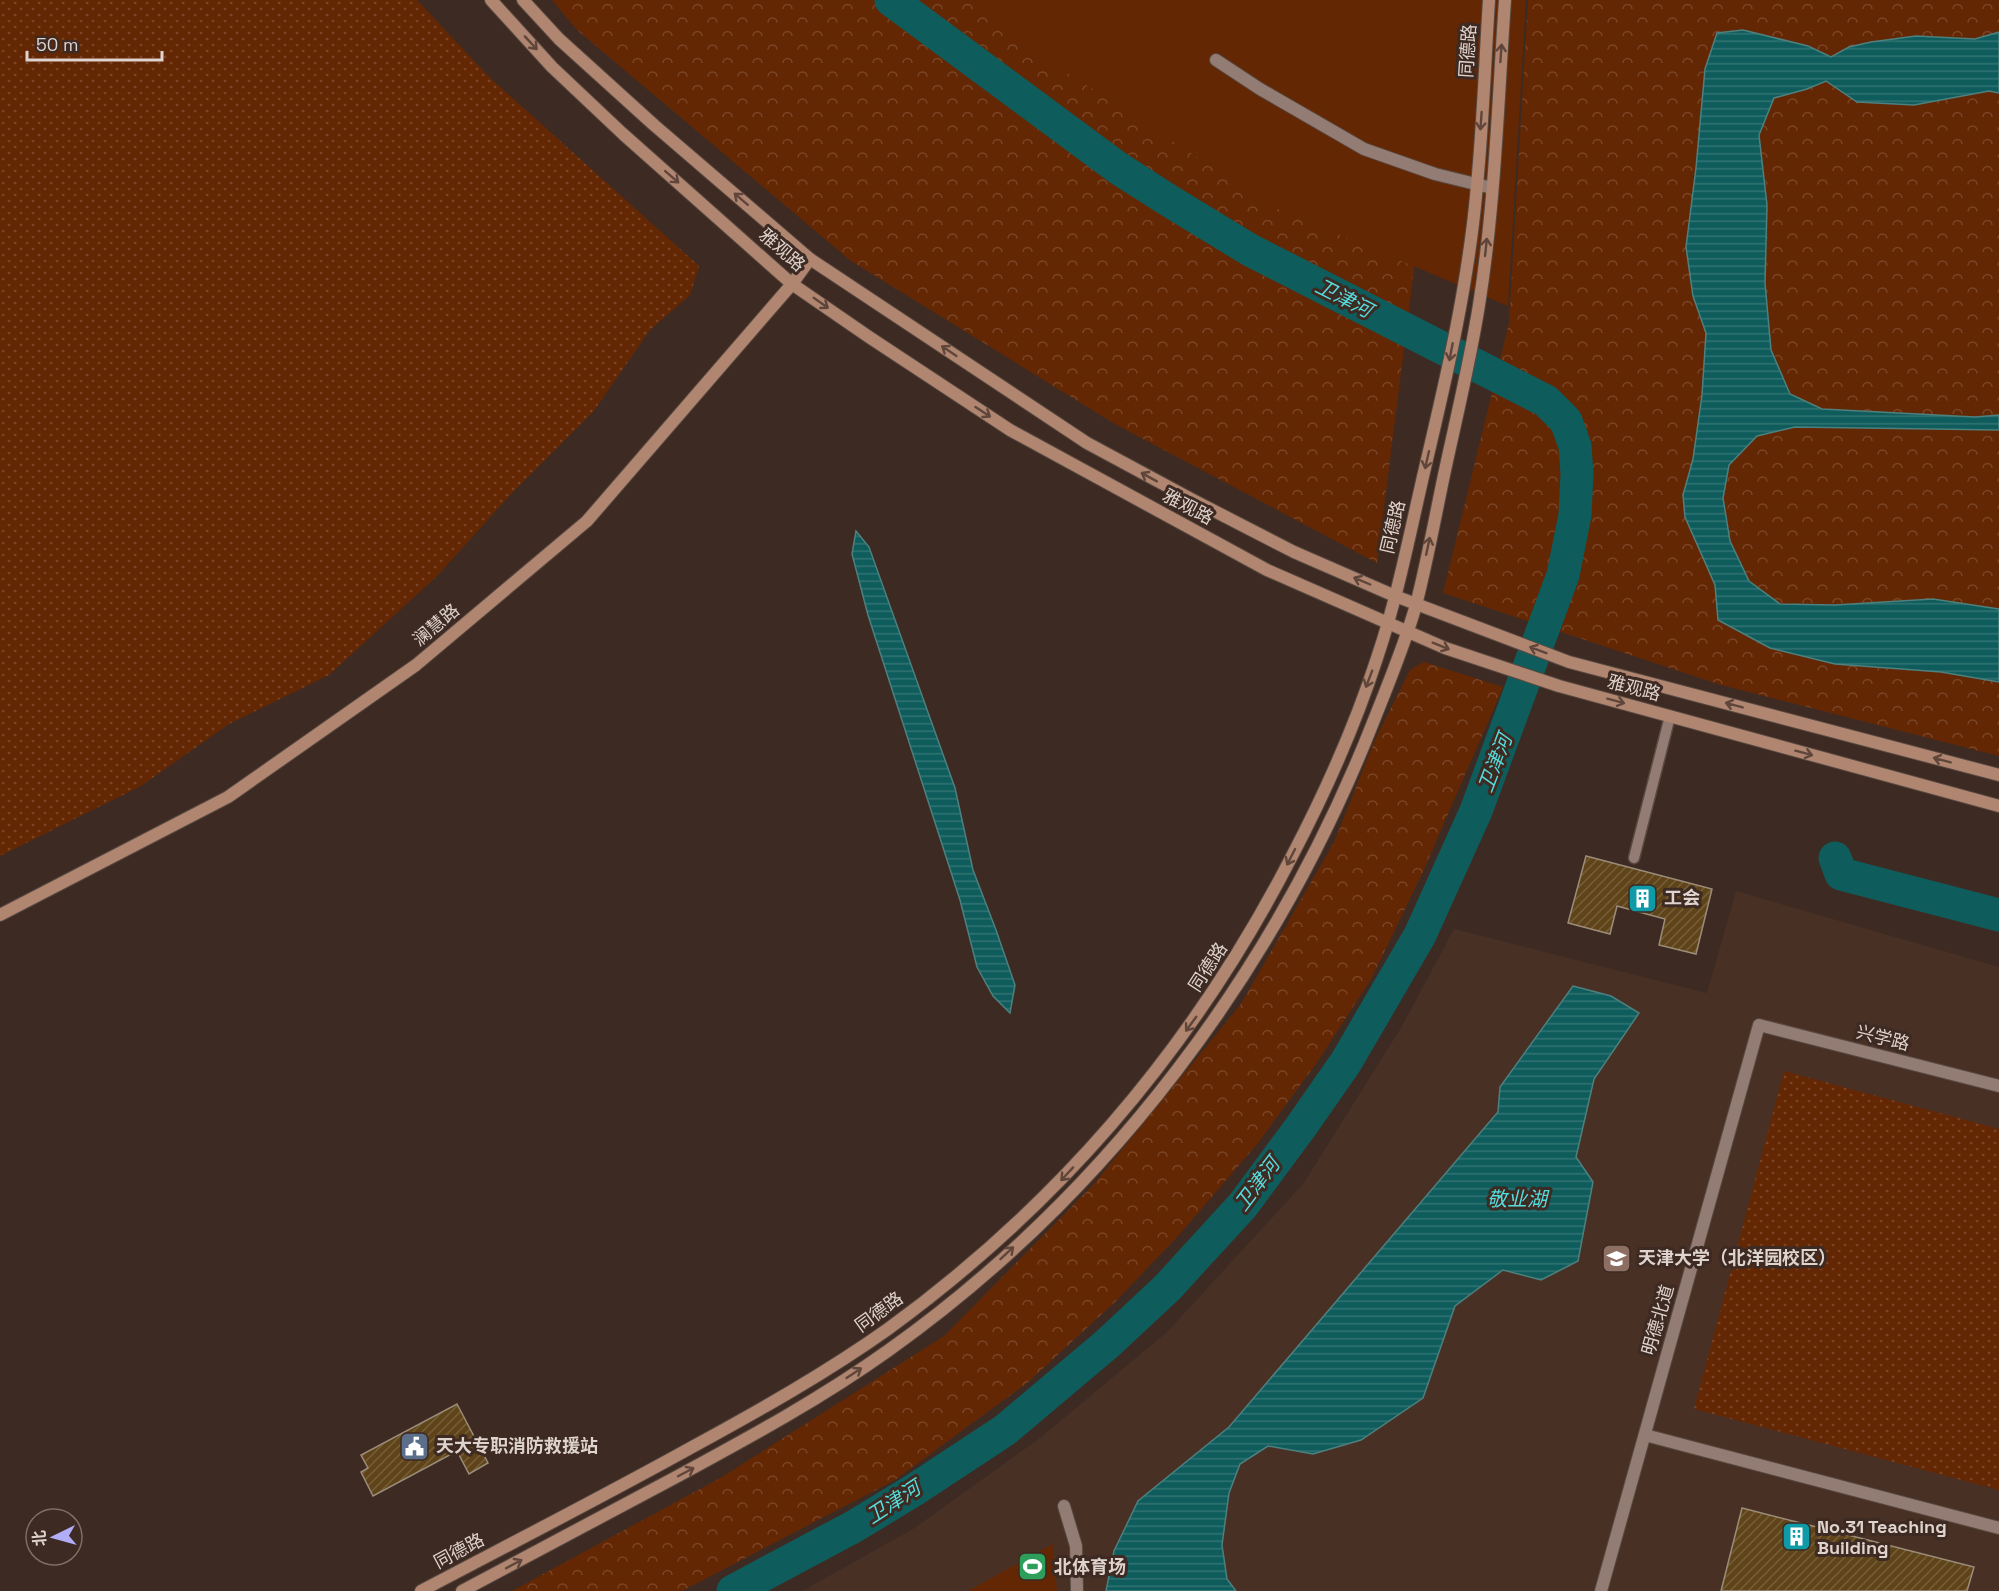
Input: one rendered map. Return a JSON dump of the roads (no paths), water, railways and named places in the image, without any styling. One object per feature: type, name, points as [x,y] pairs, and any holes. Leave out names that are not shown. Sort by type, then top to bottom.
[{"type":"main road","name":"雅观路","points":[[491,0],[552,67],[623,134],[792,284],[868,337],[1010,429],[1267,570],[1445,648],[1559,686],[1999,806]]},
{"type":"main road","name":"雅观路","points":[[523,0],[559,39],[654,125],[810,259],[1088,443],[1191,500],[1294,552],[1395,596],[1569,662],[1999,775]]},
{"type":"main road","name":"同德路","points":[[421,1591],[649,1471],[828,1369],[887,1329],[961,1273],[1060,1182],[1115,1122],[1160,1067],[1206,1004],[1241,949],[1320,802],[1373,670],[1395,596],[1441,403],[1461,300],[1477,184],[1489,0]]},
{"type":"main road","name":"同德路","points":[[462,1591],[752,1436],[887,1352],[985,1275],[1088,1177],[1132,1126],[1218,1015],[1292,896],[1351,780],[1416,603],[1479,305],[1492,188],[1505,0]]},
{"type":"main road","name":"澜慧路","points":[[0,915],[228,797],[416,665],[587,521],[792,284],[810,259]]},
{"type":"street","points":[[1216,60],[1260,89],[1364,149],[1435,174],[1492,188]]},
{"type":"street","name":"兴学路","points":[[1759,1024],[1999,1086]]},
{"type":"street","name":"明德北道","points":[[1601,1591],[1759,1024]]},
{"type":"street","points":[[1645,1435],[1999,1528]]},
{"type":"street","points":[[1064,1506],[1076,1546],[1077,1591]]},
{"type":"lane","points":[[1634,858],[1670,716]]},
{"type":"water","points":[[1743,30],[1808,46],[1831,57],[1849,47],[1871,42],[1916,36],[1975,39],[1999,32],[1999,93],[1989,91],[1914,105],[1857,102],[1826,81],[1774,98],[1759,135],[1767,205],[1765,283],[1771,350],[1790,394],[1822,409],[1975,417],[1999,415],[1999,430],[1795,427],[1757,436],[1729,465],[1723,498],[1730,541],[1749,581],[1780,604],[1835,605],[1933,599],[1999,609],[1999,682],[1941,672],[1835,664],[1770,648],[1718,620],[1715,585],[1685,517],[1683,495],[1693,459],[1702,395],[1706,333],[1693,296],[1686,247],[1705,69],[1717,33]]},
{"type":"water","points":[[856,531],[869,547],[955,788],[973,870],[1015,985],[1010,1013],[993,996],[977,967],[960,900],[868,615],[852,554]]},
{"type":"water","name":"敬业湖","points":[[1573,986],[1611,996],[1639,1013],[1594,1079],[1576,1157],[1593,1182],[1578,1261],[1541,1280],[1503,1270],[1455,1306],[1423,1398],[1361,1440],[1313,1454],[1268,1446],[1240,1464],[1229,1493],[1222,1545],[1227,1579],[1236,1591],[1106,1591],[1114,1551],[1138,1501],[1229,1427],[1498,1112],[1500,1087]]},
{"type":"waterway","name":"卫津河","points":[[733,1591],[853,1527],[1005,1430],[1107,1344],[1167,1288],[1243,1205],[1346,1062],[1420,935],[1476,811],[1563,575],[1575,515],[1577,474],[1575,446],[1566,421],[1546,401],[1250,250],[1168,200],[1118,168],[891,0]]},
{"type":"waterway","points":[[1835,858],[1841,874],[1999,915]]},
{"type":"place","name":"工会","points":[[1643,898]]},
{"type":"place","name":"天津大学（北洋园校区）","points":[[1617,1258]]},
{"type":"place","name":"天大专职消防救援站","points":[[415,1446]]},
{"type":"place","name":"No.31 Teaching Building","points":[[1796,1537]]},
{"type":"place","name":"北体育场","points":[[1033,1567]]}]
